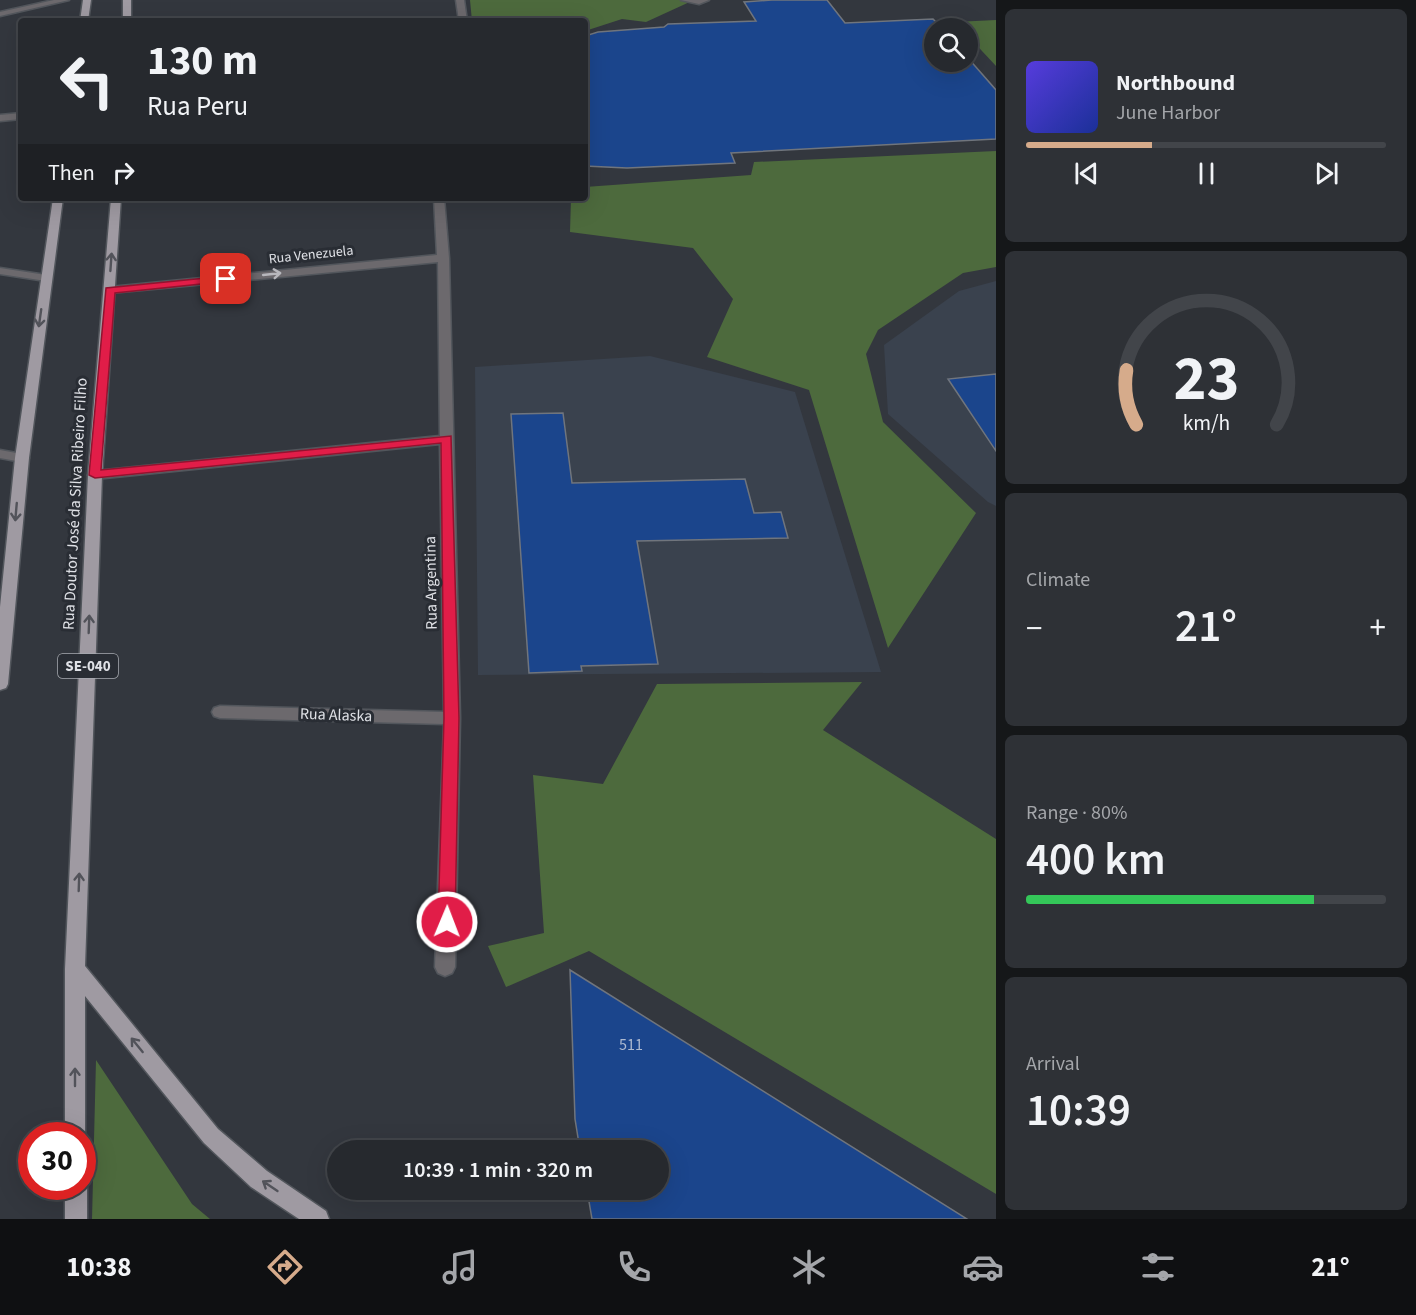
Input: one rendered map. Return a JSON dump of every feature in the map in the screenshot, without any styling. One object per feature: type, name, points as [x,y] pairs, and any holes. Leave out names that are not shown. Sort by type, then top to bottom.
[{"type":"main road","points":[[84,18],[87,0]]},
{"type":"main road","points":[[127,0],[127,18]]},
{"type":"main road","points":[[0,684],[22,458],[58,201]]},
{"type":"main road","name":"Rua Doutor José da Silva Ribeiro Filho","points":[[75,1122],[75,969],[95,475],[116,201]]},
{"type":"main road","points":[[75,969],[211,1136],[259,1179],[318,1219]]},
{"type":"main road","points":[[76,1200],[76,1219]]},
{"type":"street","points":[[0,14],[65,0]]},
{"type":"street","points":[[460,0],[463,18]]},
{"type":"street","points":[[685,0],[702,1]]},
{"type":"street","points":[[0,118],[18,116]]},
{"type":"street","name":"Rua Argentina","points":[[439,201],[444,258],[452,718],[445,968]]},
{"type":"street","name":"Rua Venezuela","points":[[110,290],[444,258]]},
{"type":"street","points":[[0,271],[46,278]]},
{"type":"street","points":[[95,475],[447,439]]},
{"type":"street","points":[[0,453],[22,458]]},
{"type":"street","name":"Rua Alaska","points":[[220,712],[452,718]]},
{"type":"shaded area","points":[[996,281],[996,506],[988,502],[888,414],[884,345],[959,291]]},
{"type":"shaded area","points":[[650,356],[795,392],[881,672],[478,675],[475,367]]},
{"type":"green space","points":[[470,0],[694,0],[646,22],[622,19],[588,30],[588,18],[472,18]]},
{"type":"green space","points":[[996,20],[996,66],[978,47],[978,21]]},
{"type":"green space","points":[[996,151],[996,267],[963,273],[878,330],[866,354],[883,422],[976,513],[888,648],[809,390],[707,357],[733,299],[693,248],[570,232],[571,201],[588,201],[588,187],[751,175],[754,162]]},
{"type":"green space","points":[[862,682],[823,730],[996,839],[996,1194],[589,951],[506,987],[488,946],[544,933],[533,775],[603,784],[657,684]]},
{"type":"green space","points":[[96,1060],[192,1204],[210,1219],[92,1219],[92,1200],[96,1200]]},
{"type":"building","points":[[827,0],[845,23],[924,19],[924,72],[978,72],[978,69],[996,90],[996,139],[731,153],[735,163],[627,168],[588,166],[588,35],[598,32],[664,27],[668,24],[756,21],[744,2]]},
{"type":"building","points":[[996,374],[996,451],[948,379]]},
{"type":"building","points":[[563,413],[572,483],[745,479],[754,513],[781,512],[788,538],[637,541],[658,664],[581,666],[582,671],[529,673],[511,414]]},
{"type":"building","points":[[570,970],[967,1219],[592,1219],[589,1200],[669,1200],[669,1140],[578,1140],[575,1119]]},
{"type":"route","points":[[226,279],[110,290],[95,475],[447,439],[452,718],[447,922]]}]
